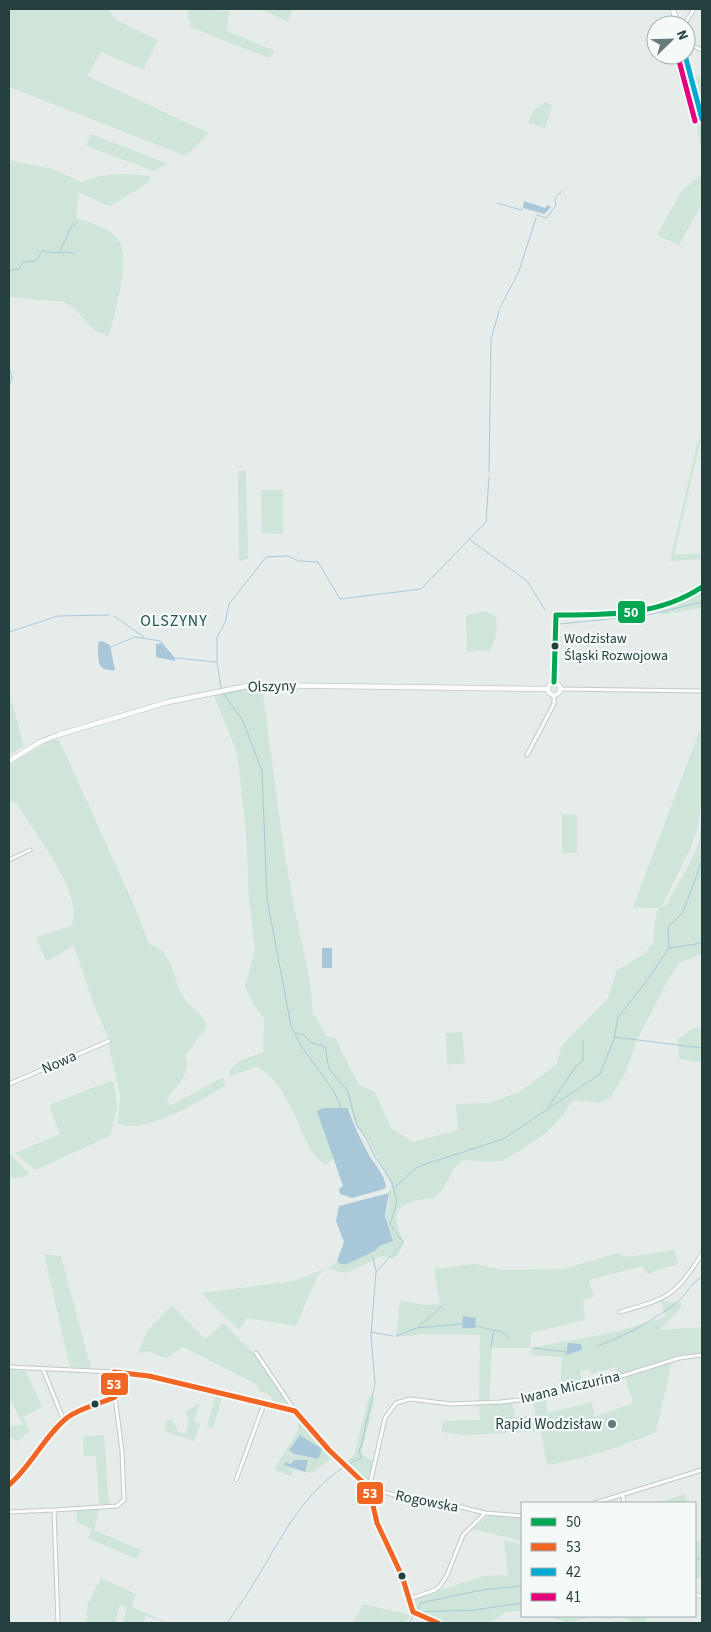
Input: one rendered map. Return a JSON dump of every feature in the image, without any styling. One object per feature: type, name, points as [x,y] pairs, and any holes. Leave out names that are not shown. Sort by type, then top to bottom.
[{"type":"street","points":[[688,65],[702,119]]},
{"type":"street","points":[[554,682],[556,614],[596,614],[651,608],[682,600],[702,587]]},
{"type":"street","points":[[554,682],[550,684],[548,689],[550,694],[559,694],[561,689]]},
{"type":"street","points":[[554,682],[559,684],[561,689]]},
{"type":"street","name":"Olszyny","points":[[9,761],[51,737],[168,702],[252,685],[548,689]]},
{"type":"street","points":[[561,689],[702,691]]},
{"type":"street","points":[[527,755],[554,704],[554,695]]},
{"type":"street","points":[[9,860],[30,850]]},
{"type":"street","name":"Nowa","points":[[9,1084],[109,1040]]},
{"type":"street","points":[[620,1312],[662,1300],[674,1292],[702,1254]]},
{"type":"street","name":"Rogowska","points":[[256,1353],[295,1411],[343,1464],[369,1488],[428,1504],[445,1503],[485,1514],[521,1516]]},
{"type":"street","name":"Iwana Miczurina","points":[[385,1418],[391,1408],[402,1399],[451,1404],[494,1403],[538,1398],[593,1385],[679,1358],[702,1355]]},
{"type":"street","points":[[9,1367],[114,1372],[149,1376],[295,1411]]},
{"type":"street","points":[[43,1369],[64,1421]]},
{"type":"street","points":[[9,1512],[117,1506],[124,1500],[122,1451],[115,1398],[114,1372]]},
{"type":"street","points":[[9,1485],[64,1421],[80,1410],[115,1398]]},
{"type":"street","points":[[236,1480],[264,1404]]},
{"type":"street","name":"Rogowska","points":[[385,1418],[369,1488],[377,1523],[402,1576],[414,1614],[438,1623]]},
{"type":"street","points":[[599,1502],[702,1470]]},
{"type":"street","points":[[623,1496],[624,1502]]},
{"type":"street","points":[[54,1510],[58,1623]]},
{"type":"street","points":[[409,1599],[435,1590],[440,1586],[447,1575],[463,1535],[485,1514]]},
{"type":"green space","points":[[9,9],[108,9],[116,20],[158,40],[143,70],[101,52],[87,76],[209,133],[186,156],[9,87]]},
{"type":"green space","points":[[190,9],[229,11],[227,31],[275,51],[269,58],[190,27],[191,21],[187,18]]},
{"type":"green space","points":[[260,9],[292,9],[288,22]]},
{"type":"green space","points":[[693,74],[702,79],[702,102],[698,98]]},
{"type":"green space","points":[[545,102],[552,105],[545,128],[528,123],[534,110]]},
{"type":"green space","points":[[695,109],[702,130],[702,153],[694,111]]},
{"type":"green space","points":[[91,134],[168,164],[154,171],[86,146]]},
{"type":"green space","points":[[9,160],[52,169],[82,182],[100,176],[115,174],[150,176],[149,182],[110,206],[79,193],[76,218],[98,225],[109,231],[117,238],[121,247],[123,271],[121,286],[109,336],[95,331],[73,307],[64,302],[9,297]]},
{"type":"green space","points":[[702,175],[702,203],[679,245],[657,235],[682,190]]},
{"type":"green space","points":[[702,434],[674,555],[702,553],[702,562],[701,559],[670,561],[697,444]]},
{"type":"green space","points":[[238,471],[246,471],[248,559],[239,561]]},
{"type":"green space","points":[[261,490],[283,490],[283,534],[262,533]]},
{"type":"green space","points":[[702,590],[701,608],[660,615],[661,609],[687,601]]},
{"type":"green space","points":[[484,611],[495,616],[497,629],[494,641],[490,650],[467,652],[466,616]]},
{"type":"green space","points":[[249,688],[262,688],[283,843],[310,982],[313,1014],[311,1016],[315,1015],[326,1036],[335,1038],[358,1084],[375,1092],[391,1128],[413,1142],[458,1130],[456,1104],[490,1103],[521,1091],[557,1064],[562,1045],[608,998],[617,970],[644,954],[654,942],[654,925],[658,908],[665,906],[687,869],[699,843],[702,810],[702,954],[679,963],[670,976],[637,1040],[625,1074],[610,1098],[600,1103],[573,1100],[563,1115],[545,1134],[503,1161],[463,1160],[454,1170],[442,1190],[432,1200],[430,1198],[409,1202],[399,1210],[397,1222],[404,1242],[398,1255],[393,1259],[382,1256],[347,1273],[327,1269],[337,1261],[344,1264],[375,1251],[389,1243],[393,1237],[386,1218],[389,1198],[388,1191],[392,1189],[390,1183],[367,1138],[356,1126],[349,1107],[342,1110],[318,1109],[334,1158],[325,1165],[311,1151],[283,1092],[267,1073],[257,1067],[230,1076],[230,1070],[239,1061],[263,1052],[264,1019],[253,1004],[245,986],[255,950],[238,760],[214,695]]},
{"type":"green space","points":[[9,692],[24,746],[9,755]]},
{"type":"green space","points":[[702,724],[702,800],[697,829],[691,847],[662,906],[657,908],[633,907]]},
{"type":"green space","points":[[51,740],[59,740],[133,903],[149,944],[157,948],[168,959],[184,998],[200,1013],[207,1028],[185,1055],[185,1074],[167,1098],[170,1106],[223,1077],[226,1085],[189,1107],[159,1120],[144,1124],[130,1126],[118,1124],[120,1095],[109,1047],[110,1042],[73,946],[49,960],[45,959],[36,937],[71,926],[74,912],[71,897],[55,863],[17,803],[9,801],[9,765]]},
{"type":"green space","points":[[562,814],[577,815],[577,853],[562,853]]},
{"type":"green space","points":[[694,1028],[702,1029],[702,1062],[679,1059],[678,1039]]},
{"type":"green space","points":[[462,1032],[465,1063],[447,1065],[446,1033]]},
{"type":"green space","points":[[110,1081],[114,1083],[117,1108],[110,1136],[35,1170],[15,1153],[60,1134],[49,1105]]},
{"type":"green space","points":[[9,1153],[30,1174],[22,1178],[9,1178]]},
{"type":"green space","points":[[674,1250],[678,1264],[647,1274],[643,1266],[589,1280],[594,1297],[583,1300],[585,1320],[531,1333],[530,1348],[492,1348],[489,1401],[479,1402],[480,1335],[424,1334],[396,1337],[400,1300],[424,1305],[440,1304],[434,1269],[475,1264],[502,1270],[563,1269],[618,1253],[626,1257]]},
{"type":"green space","points":[[44,1254],[61,1256],[91,1369],[70,1367]]},
{"type":"green space","points":[[324,1269],[316,1279],[296,1326],[247,1318],[239,1330],[201,1293],[294,1281]]},
{"type":"green space","points":[[661,1301],[682,1303],[676,1314],[660,1330],[702,1327],[702,1354],[679,1355],[617,1375],[616,1367],[591,1374],[589,1369],[580,1372],[583,1384],[560,1390],[562,1357],[531,1355],[530,1348],[615,1332],[666,1317]]},
{"type":"green space","points":[[172,1305],[205,1339],[224,1323],[261,1361],[289,1408],[271,1404],[271,1396],[259,1391],[256,1384],[183,1347],[166,1358],[147,1351],[138,1354],[147,1331]]},
{"type":"green space","points":[[672,1361],[656,1432],[602,1452],[547,1465],[541,1431],[465,1435],[441,1432],[444,1421],[480,1420],[479,1404],[512,1403],[515,1417],[535,1415],[533,1400],[546,1398],[547,1413],[592,1402],[594,1417],[633,1403],[625,1377]]},
{"type":"green space","points":[[9,1370],[26,1371],[42,1407],[23,1417],[30,1431],[18,1441],[9,1437],[9,1426],[23,1425],[9,1396]]},
{"type":"green space","points":[[216,1395],[222,1398],[213,1428],[207,1426]]},
{"type":"green space","points":[[369,1396],[375,1398],[361,1454],[375,1462],[369,1486],[345,1463],[354,1455]]},
{"type":"green space","points":[[200,1403],[194,1421],[200,1424],[194,1441],[164,1431],[167,1420],[172,1419],[178,1432],[185,1434],[189,1421],[185,1412]]},
{"type":"green space","points":[[291,1412],[295,1415],[333,1457],[312,1473],[305,1472],[308,1460],[295,1460],[284,1465],[298,1471],[293,1470],[291,1476],[274,1470],[298,1430],[298,1419]],"holes":[[[300,1435],[321,1449],[314,1459],[295,1454]]]},
{"type":"green space","points":[[104,1435],[109,1504],[99,1504],[96,1456],[84,1456],[83,1436]]},
{"type":"green space","points":[[685,1494],[687,1502],[660,1502]]},
{"type":"green space","points":[[99,1509],[94,1530],[141,1550],[136,1559],[88,1538],[91,1529],[76,1522],[77,1510]]},
{"type":"green space","points":[[490,1515],[521,1518],[521,1541],[472,1529]]},
{"type":"green space","points":[[504,1540],[521,1544],[521,1611],[505,1612],[491,1623],[446,1623],[418,1614],[413,1608],[414,1599],[483,1576],[508,1575]]},
{"type":"green space","points":[[696,1541],[702,1541],[702,1578],[696,1579]]},
{"type":"green space","points":[[101,1578],[136,1594],[132,1607],[168,1623],[146,1616],[144,1623],[123,1623],[127,1608],[120,1605],[115,1623],[86,1623],[88,1603]]},
{"type":"green space","points":[[363,1604],[410,1615],[406,1623],[353,1623]]},
{"type":"green space","points":[[551,1617],[591,1617],[567,1623]]},
{"type":"green space","points":[[591,1617],[616,1617],[611,1619]]},
{"type":"green space","points":[[621,1617],[647,1617],[646,1623],[635,1623]]},
{"type":"water","points":[[524,201],[545,208],[548,205],[551,207],[544,214],[523,208]]},
{"type":"water","points":[[102,641],[110,645],[115,670],[104,669],[99,662],[98,642]]},
{"type":"water","points":[[162,643],[175,658],[175,661],[156,657],[156,644]]},
{"type":"water","points":[[322,948],[332,948],[332,968],[322,968]]},
{"type":"water","points":[[323,1108],[348,1108],[363,1144],[383,1178],[386,1187],[384,1189],[352,1198],[340,1194],[339,1189],[343,1186],[317,1111]]},
{"type":"water","points":[[389,1193],[385,1216],[393,1241],[347,1264],[341,1264],[337,1261],[344,1242],[336,1221],[339,1206]]},
{"type":"water","points":[[463,1316],[476,1318],[475,1328],[462,1328]]},
{"type":"water","points":[[568,1343],[581,1344],[582,1350],[566,1355]]},
{"type":"water","points":[[300,1435],[322,1449],[318,1459],[295,1454],[289,1450]]},
{"type":"water","points":[[295,1460],[308,1460],[305,1472],[284,1465],[286,1462],[290,1464]]},
{"type":"waterway","points":[[537,215],[547,218],[556,205],[555,198],[562,191]]},
{"type":"waterway","points":[[497,203],[521,210],[523,208]]},
{"type":"waterway","points":[[500,308],[519,271],[536,218]]},
{"type":"waterway","points":[[60,251],[71,227],[77,223]]},
{"type":"waterway","points":[[9,271],[19,269],[23,262],[36,261],[43,250],[74,254]]},
{"type":"waterway","points":[[489,472],[491,340],[499,311]]},
{"type":"waterway","points":[[9,367],[12,377],[9,387]]},
{"type":"waterway","points":[[221,688],[217,662],[217,637],[225,623],[229,604],[266,557],[288,556],[299,561],[318,562],[340,599],[421,589],[486,522],[489,477]]},
{"type":"waterway","points":[[470,540],[527,581],[545,610]]},
{"type":"waterway","points":[[560,624],[648,615],[702,602]]},
{"type":"waterway","points":[[9,632],[58,616],[109,615]]},
{"type":"waterway","points":[[114,616],[144,637]]},
{"type":"waterway","points":[[111,647],[135,637],[161,641],[162,643]]},
{"type":"waterway","points":[[175,658],[216,662]]},
{"type":"waterway","points":[[258,687],[272,688]]},
{"type":"waterway","points":[[224,694],[250,688]]},
{"type":"waterway","points":[[223,693],[243,721],[262,771],[267,899],[291,1026],[295,1033],[304,1035],[312,1043],[325,1047],[329,1069],[347,1090],[357,1125],[392,1182],[397,1202],[390,1224],[403,1242],[393,1254]]},
{"type":"waterway","points":[[698,871],[702,860]]},
{"type":"waterway","points":[[394,1188],[416,1168],[503,1139],[600,1074],[614,1039],[618,1017],[646,982],[669,948],[668,927],[683,912],[698,872]]},
{"type":"waterway","points":[[670,948],[702,943]]},
{"type":"waterway","points":[[295,1034],[335,1093],[341,1110]]},
{"type":"waterway","points":[[614,1037],[702,1048]]},
{"type":"waterway","points":[[548,1107],[577,1065],[583,1061],[583,1040]]},
{"type":"waterway","points":[[227,1623],[284,1532],[310,1497],[325,1482],[361,1458],[359,1449],[375,1384],[371,1335],[376,1272],[391,1256]]},
{"type":"waterway","points":[[373,1257],[376,1271]]},
{"type":"waterway","points":[[597,1346],[628,1333],[656,1317],[679,1301],[694,1283],[702,1277]]},
{"type":"waterway","points":[[418,1327],[442,1306]]},
{"type":"waterway","points":[[396,1336],[417,1328],[462,1324]]},
{"type":"waterway","points":[[475,1326],[502,1332],[509,1338]]},
{"type":"waterway","points":[[491,1346],[494,1330]]},
{"type":"waterway","points":[[371,1332],[393,1336]]},
{"type":"waterway","points":[[534,1348],[566,1352]]},
{"type":"waterway","points":[[696,1559],[702,1559]]},
{"type":"waterway","points":[[418,1611],[420,1603],[482,1590],[521,1586]]},
{"type":"waterway","points":[[416,1612],[474,1610],[521,1603]]},
{"type":"waterway","points":[[409,1623],[414,1615]]},
{"type":"transit line","name":"41","points":[[680,65],[695,121]]},
{"type":"transit line","name":"42","points":[[688,65],[702,119]]},
{"type":"transit line","name":"50","points":[[556,615],[613,614],[650,609],[685,597],[702,587]]},
{"type":"transit line","name":"50","points":[[554,682],[556,615]]},
{"type":"transit line","name":"53","points":[[9,1485],[25,1468],[52,1432],[68,1417],[115,1397],[114,1372],[149,1376],[295,1411],[329,1450],[369,1488],[377,1523],[402,1576],[413,1612],[438,1623]]},
{"type":"place","name":"Wodzisław Śląski Rozwojowa","points":[[555,646]]},
{"type":"place","name":"Rapid Wodzisław","points":[[612,1424]]},
{"type":"district","name":"OLSZYNY","points":[[174,620]]}]
